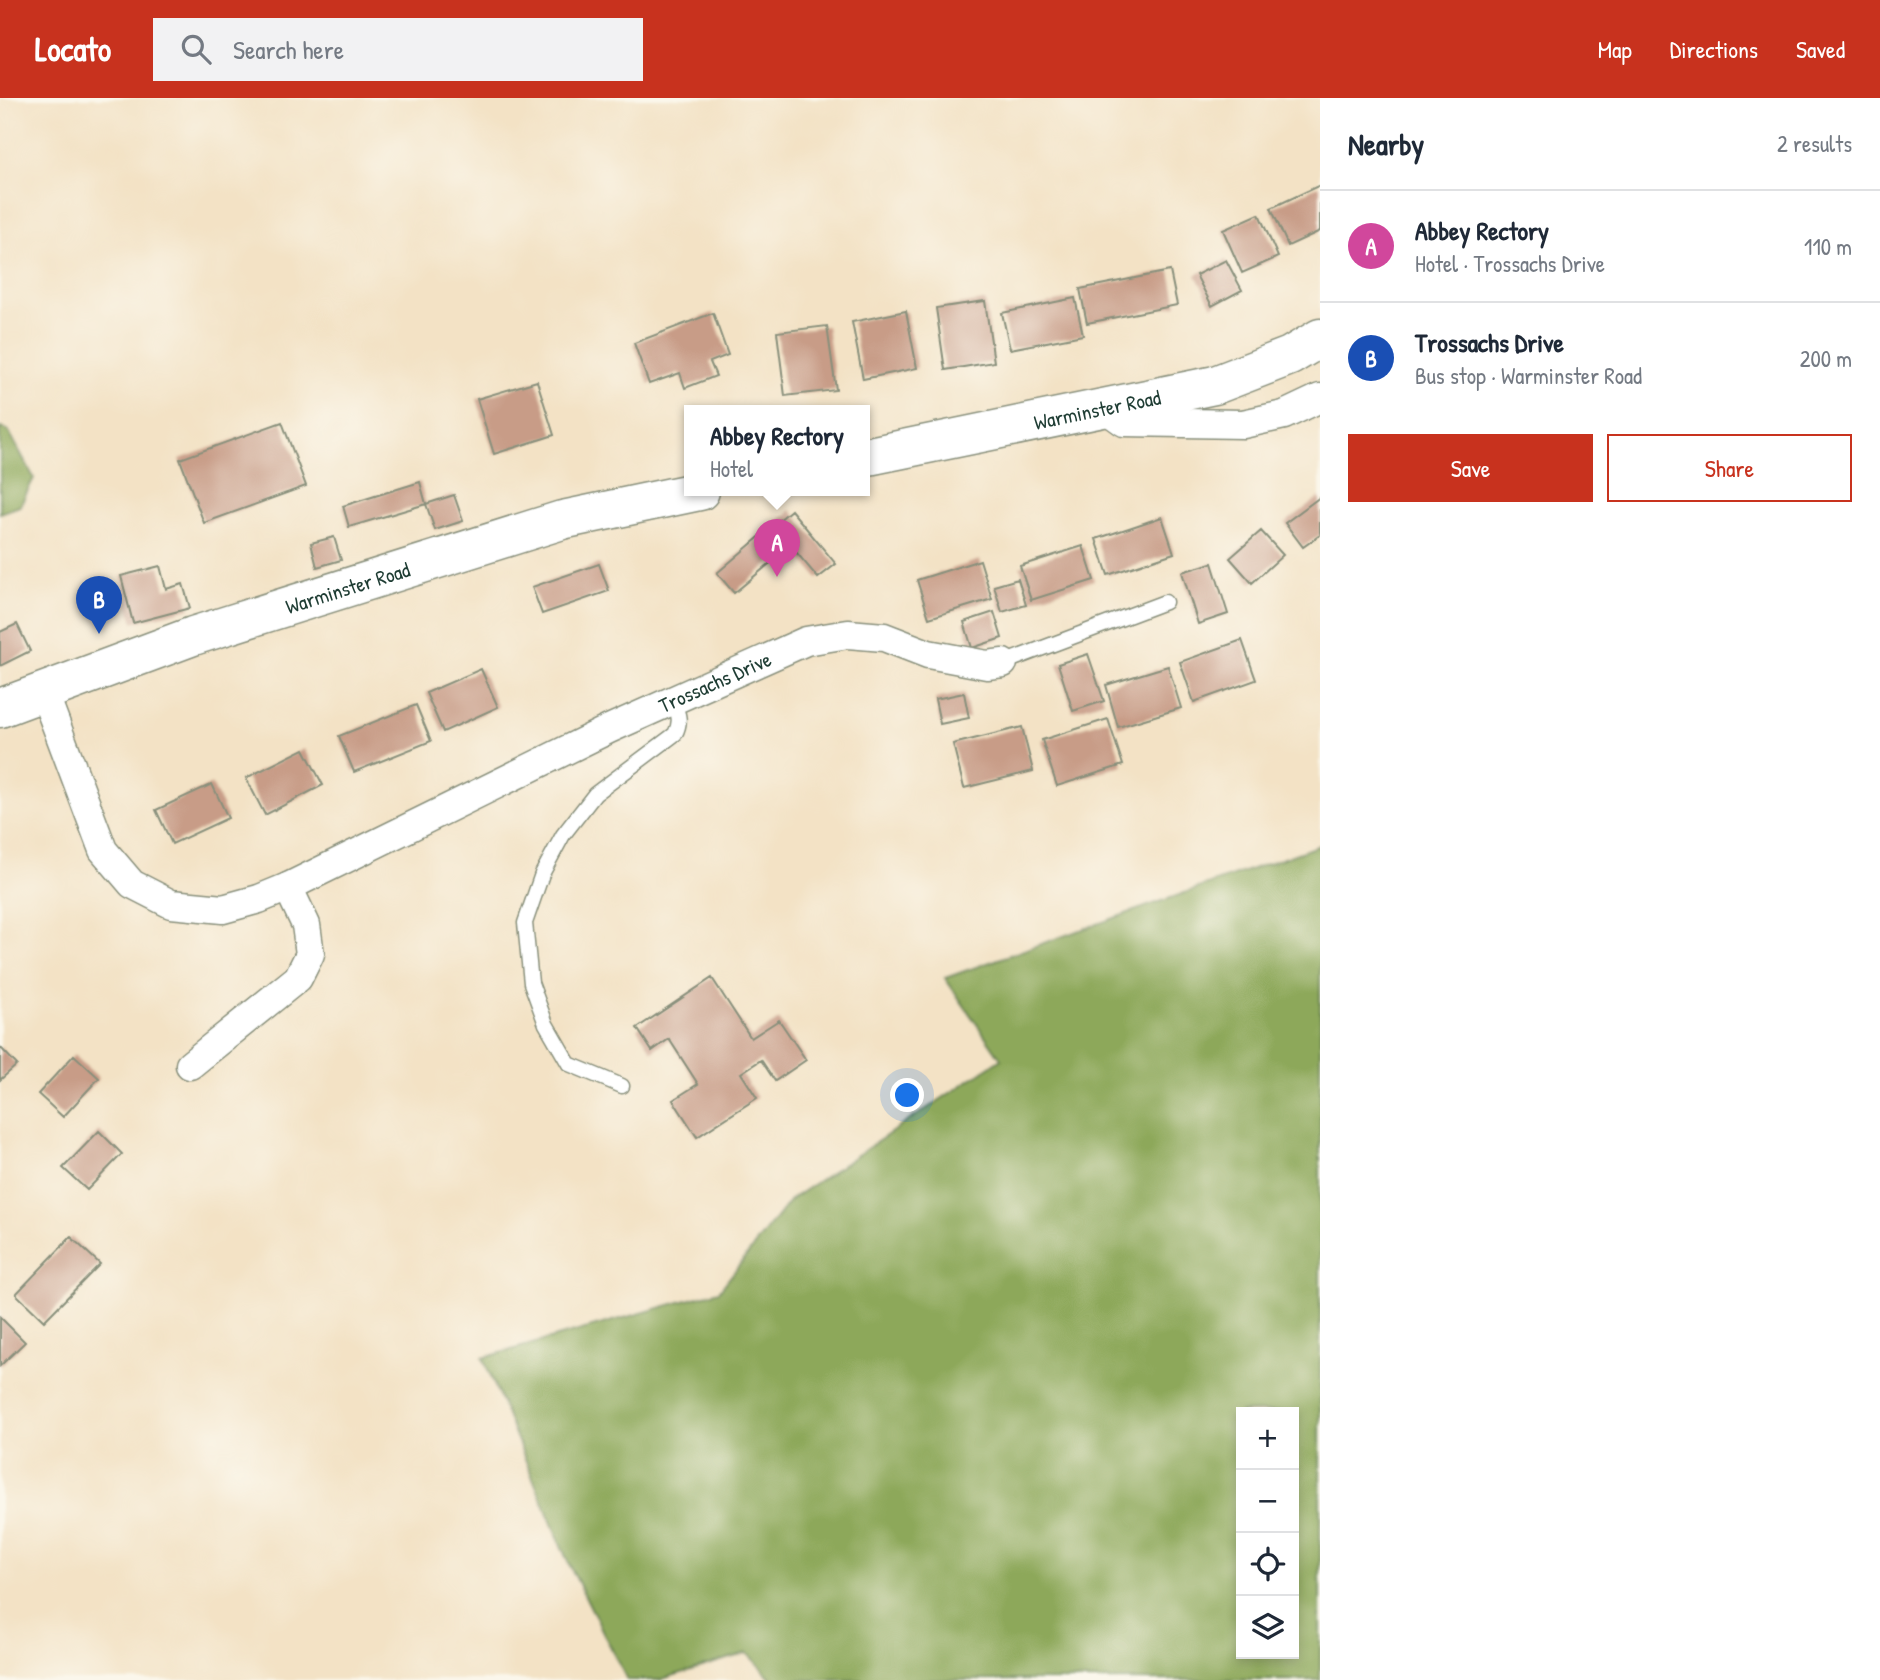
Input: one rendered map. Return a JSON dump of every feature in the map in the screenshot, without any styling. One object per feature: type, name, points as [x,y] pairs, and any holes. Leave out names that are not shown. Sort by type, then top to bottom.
[{"type":"highway","name":"Warminster Road","points":[[870,456],[1215,385],[1290,356],[1320,338]]},
{"type":"highway","name":"Warminster Road","points":[[0,708],[193,636],[562,520],[684,495]]},
{"type":"street","points":[[1103,407],[1124,422],[1243,424],[1283,415],[1320,398]]},
{"type":"street","name":"Trossachs Drive","points":[[43,690],[103,850],[132,884],[172,904],[223,909],[260,899],[288,887],[609,729],[806,640],[848,634],[884,637],[929,654],[970,663],[1003,663]]},
{"type":"street","points":[[190,1065],[298,978],[310,954],[306,925],[288,887]]},
{"type":"lane","name":"Trossachs Drive","points":[[1003,663],[1165,602]]},
{"type":"lane","points":[[622,1086],[569,1064],[546,1024],[531,983],[525,923],[542,874],[563,835],[595,794],[675,734],[680,726],[680,717],[673,700]]},
{"type":"green space","points":[[0,428],[8,430],[34,478],[20,506],[0,513]]},
{"type":"green space","points":[[1320,845],[1320,1680],[773,1680],[747,1653],[659,1680],[627,1680],[568,1562],[483,1358],[719,1291],[790,1200],[1001,1059],[945,978]]},
{"type":"building","points":[[1320,185],[1320,231],[1288,246],[1271,208]]},
{"type":"building","points":[[1259,214],[1278,257],[1242,273],[1223,230]]},
{"type":"building","points":[[1226,260],[1242,290],[1212,306],[1196,275]]},
{"type":"building","points":[[1170,271],[1177,305],[1087,323],[1080,289]]},
{"type":"building","points":[[1075,298],[1083,335],[1010,349],[1002,313]]},
{"type":"building","points":[[985,301],[994,362],[945,370],[936,308]]},
{"type":"building","points":[[906,311],[917,368],[863,379],[852,322]]},
{"type":"building","points":[[713,313],[728,355],[710,362],[716,376],[685,388],[680,373],[649,384],[634,343]]},
{"type":"building","points":[[827,326],[836,390],[785,396],[777,332]]},
{"type":"building","points":[[537,381],[554,435],[494,454],[477,399]]},
{"type":"building","points":[[282,422],[306,486],[204,523],[180,459]]},
{"type":"building","points":[[420,482],[426,504],[349,527],[343,506]]},
{"type":"building","points":[[454,495],[463,521],[435,530],[426,504]]},
{"type":"building","points":[[1320,497],[1320,535],[1303,547],[1285,523]]},
{"type":"building","points":[[791,510],[836,564],[818,578],[791,546],[734,593],[717,573]]},
{"type":"building","points":[[1162,517],[1174,553],[1108,575],[1096,539]]},
{"type":"building","points":[[1261,531],[1283,555],[1252,583],[1230,558]]},
{"type":"building","points":[[334,537],[341,560],[317,567],[311,543]]},
{"type":"building","points":[[1083,546],[1094,580],[1031,600],[1020,566]]},
{"type":"building","points":[[980,560],[992,599],[929,618],[917,580]]},
{"type":"building","points":[[1212,563],[1228,614],[1198,624],[1182,572]]},
{"type":"building","points":[[599,564],[609,591],[542,614],[532,587]]},
{"type":"building","points":[[160,566],[166,589],[183,584],[190,608],[133,623],[121,576]]},
{"type":"building","points":[[1018,579],[1026,605],[1002,612],[994,586]]},
{"type":"building","points":[[994,612],[1002,638],[972,648],[964,622]]},
{"type":"building","points":[[17,624],[30,651],[0,666],[0,632]]},
{"type":"building","points":[[1242,640],[1256,680],[1194,702],[1180,662]]},
{"type":"building","points":[[1088,654],[1104,701],[1073,711],[1058,664]]},
{"type":"building","points":[[1168,666],[1181,708],[1118,727],[1106,685]]},
{"type":"building","points":[[481,669],[498,707],[443,732],[426,693]]},
{"type":"building","points":[[964,693],[969,718],[940,724],[935,699]]},
{"type":"building","points":[[416,705],[431,741],[354,772],[339,736]]},
{"type":"building","points":[[1108,719],[1123,765],[1057,786],[1042,740]]},
{"type":"building","points":[[1022,727],[1033,771],[964,788],[953,744]]},
{"type":"building","points":[[304,749],[323,785],[265,815],[246,778]]},
{"type":"building","points":[[212,784],[228,818],[172,844],[156,810]]},
{"type":"building","points":[[712,978],[751,1038],[779,1020],[806,1060],[775,1081],[761,1060],[741,1073],[757,1098],[697,1137],[673,1100],[698,1084],[669,1039],[652,1051],[637,1028]]},
{"type":"building","points":[[0,1047],[17,1065],[0,1080]]},
{"type":"building","points":[[74,1055],[99,1078],[63,1117],[38,1094]]},
{"type":"building","points":[[99,1131],[122,1154],[87,1190],[63,1168]]},
{"type":"building","points":[[71,1237],[100,1264],[44,1321],[16,1294]]},
{"type":"building","points":[[0,1317],[25,1342],[0,1366]]},
{"type":"place","name":"Abbey Rectory","points":[[777,577]]},
{"type":"place","name":"Trossachs Drive","points":[[99,634]]}]
